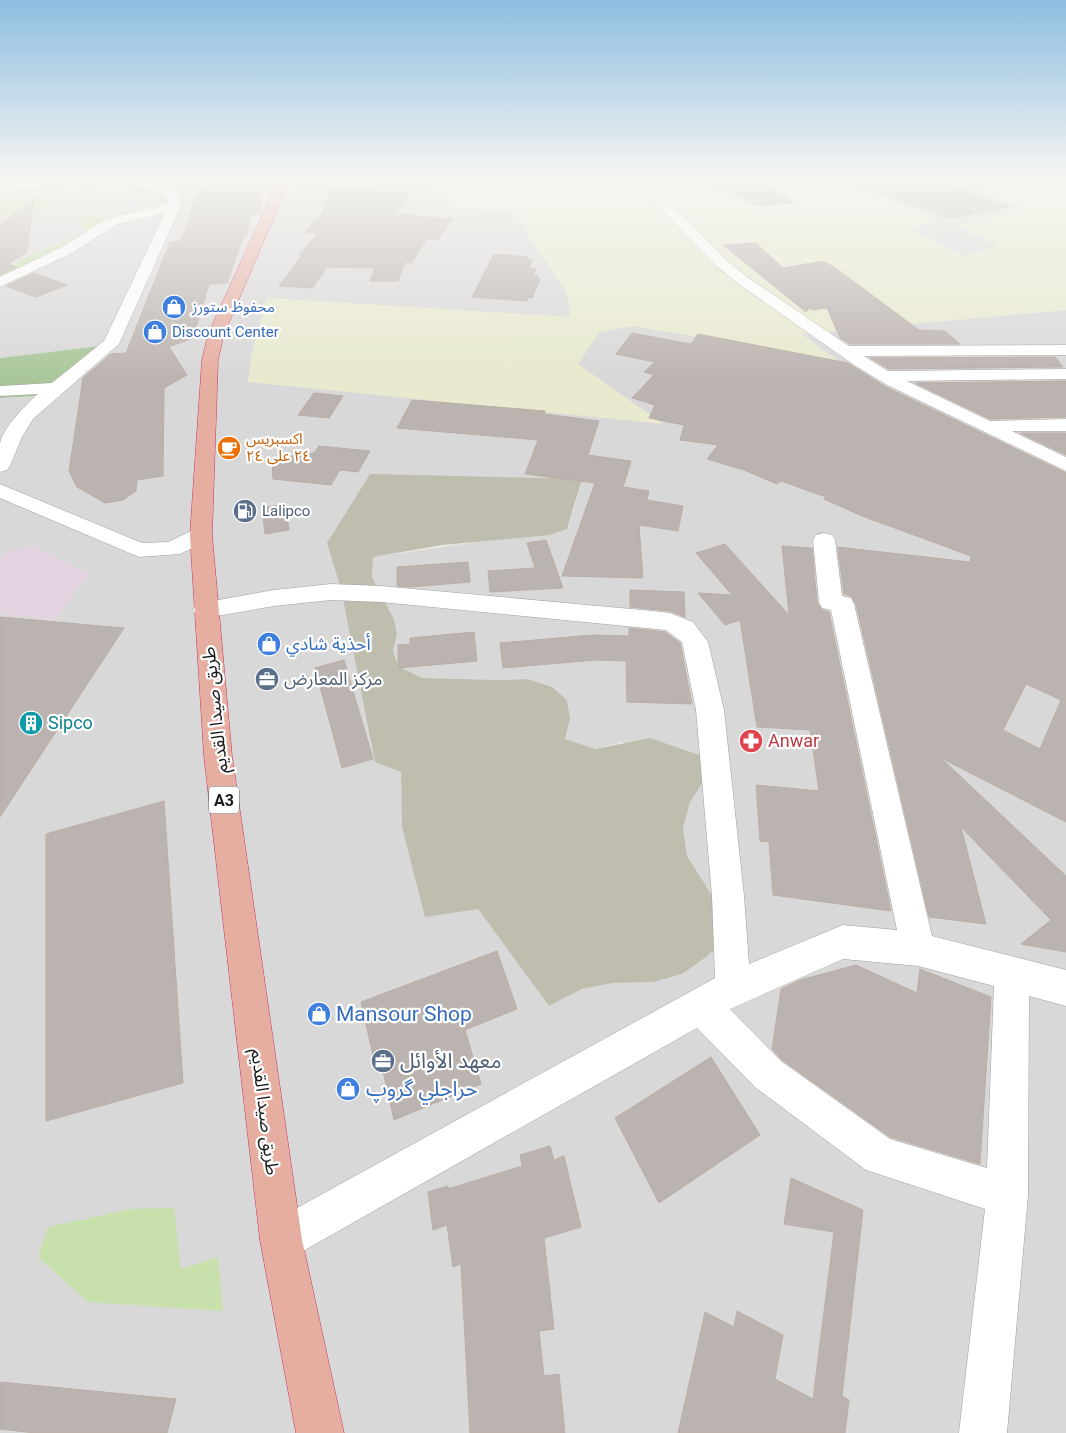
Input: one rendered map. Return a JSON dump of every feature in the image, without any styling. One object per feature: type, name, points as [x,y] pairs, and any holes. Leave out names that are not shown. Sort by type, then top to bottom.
[{"type":"highway","name":"طريق صيدا القديم","points":[[255,245],[216,334],[210,360],[201,535],[205,610],[218,756],[281,1240],[320,1433]]},
{"type":"street","points":[[0,283],[74,245]]},
{"type":"street","points":[[0,466],[12,437],[26,416],[111,344],[157,245]]},
{"type":"street","points":[[704,245],[720,262],[745,282],[883,376],[1066,465]]},
{"type":"street","points":[[847,351],[1066,350]]},
{"type":"street","points":[[883,376],[1066,374]]},
{"type":"street","points":[[0,391],[57,388]]},
{"type":"street","points":[[986,426],[1066,425]]},
{"type":"street","points":[[0,490],[139,550],[172,549],[201,535]]},
{"type":"street","points":[[824,540],[831,602],[842,604],[918,949]]},
{"type":"street","points":[[205,610],[274,598],[321,593],[381,594],[675,622],[685,628],[691,633],[695,642],[710,710],[728,896],[717,997],[768,1074],[880,1156],[1007,1195]]},
{"type":"street","points":[[281,1240],[717,997],[843,942],[918,949],[1066,988]]},
{"type":"street","points":[[983,1433],[1007,1195],[1012,975]]},
{"type":"shaded area","points":[[0,245],[56,245],[19,260],[0,274]]},
{"type":"shaded area","points":[[84,245],[535,245],[567,292],[571,318],[268,298],[252,354],[248,382],[661,423],[578,364],[599,332],[633,326],[837,360],[801,334],[1066,310],[1066,1433],[0,1433],[0,398],[34,396],[98,346],[0,358],[0,283]],"holes":[[[577,494],[567,529],[373,557],[372,577],[394,619],[397,634],[393,651],[398,666],[422,678],[527,679],[570,719],[565,739],[596,749],[622,742],[703,782],[690,802],[683,828],[687,857],[721,910],[613,983],[582,989],[549,1006],[478,909],[410,856],[402,827],[401,771],[327,543]]]},
{"type":"shaded area","points":[[942,245],[999,246],[964,256]]},
{"type":"shaded area","points":[[370,474],[582,479],[567,529],[550,535],[442,545],[373,557],[372,577],[394,619],[397,634],[393,651],[398,666],[422,678],[527,679],[552,687],[567,700],[570,719],[565,739],[596,749],[650,738],[705,757],[703,782],[690,802],[683,828],[687,856],[721,910],[729,937],[682,974],[653,982],[613,983],[582,989],[549,1006],[478,909],[425,917],[402,827],[401,772],[375,762],[341,589],[327,543]]},
{"type":"shaded area","points":[[35,546],[89,574],[54,620],[0,613],[0,558],[5,552]]},
{"type":"green space","points":[[56,245],[84,245],[72,253],[0,283],[0,274],[19,260]]},
{"type":"green space","points":[[535,245],[942,245],[964,256],[998,246],[996,245],[1066,245],[1066,310],[802,334],[838,361],[633,326],[599,332],[578,364],[663,424],[248,382],[252,354],[267,298],[571,317],[566,292]]},
{"type":"green space","points":[[99,346],[34,396],[0,398],[0,358]]},
{"type":"green space","points":[[174,1208],[181,1269],[218,1257],[223,1311],[88,1302],[38,1257],[48,1227],[131,1209]]},
{"type":"building","points":[[0,245],[28,245],[27,252],[8,264],[17,267],[0,275]]},
{"type":"building","points":[[169,245],[240,245],[227,283],[209,284],[193,338],[169,347],[187,375],[164,388],[163,476],[137,480],[136,491],[123,500],[105,503],[77,487],[69,471],[83,378],[111,354],[126,353]]},
{"type":"building","points":[[308,245],[423,245],[411,263],[405,262],[398,281],[370,281],[375,268],[327,267],[312,288],[279,286],[302,255],[299,255]]},
{"type":"building","points":[[723,245],[758,245],[783,268],[823,261],[837,269],[919,330],[945,331],[960,344],[850,344],[840,338],[827,308],[812,310],[810,308],[806,312]]},
{"type":"building","points":[[494,254],[528,257],[527,259],[532,260],[529,268],[536,269],[533,276],[538,276],[537,278],[540,279],[532,298],[528,297],[527,301],[472,297]]},
{"type":"building","points":[[34,273],[67,285],[36,297],[6,286]]},
{"type":"building","points":[[632,333],[691,344],[698,334],[848,363],[886,387],[1066,473],[1066,822],[941,758],[1066,876],[1066,952],[1021,944],[1051,920],[961,827],[986,924],[929,917],[856,604],[851,596],[844,594],[838,547],[970,562],[971,556],[862,516],[824,499],[826,497],[781,481],[777,484],[744,470],[707,459],[718,445],[680,440],[684,425],[649,418],[655,405],[632,398],[654,375],[644,372],[655,362],[616,354]],"holes":[[[1026,684],[1061,700],[1040,749],[1003,730]]]},
{"type":"building","points":[[1055,357],[1063,367],[889,369],[870,358]]},
{"type":"building","points":[[1066,381],[1066,417],[990,419],[915,383]]},
{"type":"building","points":[[314,393],[343,396],[329,418],[298,415]]},
{"type":"building","points":[[412,400],[545,411],[544,414],[599,421],[588,455],[631,461],[623,487],[649,491],[647,500],[683,506],[678,531],[639,525],[643,578],[562,576],[595,483],[525,474],[538,440],[397,428]]},
{"type":"building","points":[[1020,433],[1066,433],[1066,455]]},
{"type":"building","points":[[319,446],[370,451],[358,472],[340,470],[331,485],[273,479],[272,459],[314,453]]},
{"type":"building","points":[[285,504],[289,530],[265,534],[262,508]]},
{"type":"building","points":[[546,540],[563,588],[490,592],[488,571],[535,568],[527,543]]},
{"type":"building","points":[[725,544],[789,615],[782,546],[812,548],[817,602],[822,610],[829,612],[891,911],[773,895],[769,842],[760,841],[756,785],[819,791],[810,730],[757,727],[740,620],[725,625],[698,593],[732,595],[696,553]]},
{"type":"building","points":[[468,562],[470,582],[410,587],[397,586],[397,567]]},
{"type":"building","points":[[630,590],[684,592],[685,617],[670,611],[630,607]]},
{"type":"building","name":"Sipco","points":[[0,617],[124,628],[0,817]]},
{"type":"building","points":[[629,628],[665,632],[680,643],[692,704],[627,702],[626,661],[596,660],[503,668],[500,643],[593,635],[629,636]]},
{"type":"building","points":[[474,632],[477,661],[398,668],[398,645],[410,644],[410,638]]},
{"type":"building","points":[[344,660],[373,759],[342,768],[315,668]]},
{"type":"building","points":[[164,801],[183,1083],[46,1121],[46,834]]},
{"type":"building","points":[[497,951],[517,1009],[465,1030],[481,1084],[394,1120],[382,1067],[376,1069],[361,1002]]},
{"type":"building","points":[[856,965],[917,993],[920,969],[991,997],[980,1164],[890,1137],[782,1060],[772,1049],[781,989],[800,980]]},
{"type":"building","points":[[711,1057],[760,1135],[659,1203],[615,1118]]},
{"type":"building","points":[[550,1146],[554,1160],[564,1156],[581,1227],[544,1238],[554,1329],[539,1331],[544,1376],[559,1374],[565,1433],[470,1433],[461,1264],[453,1267],[447,1225],[433,1230],[428,1192],[448,1186],[448,1189],[522,1166],[520,1155]]},
{"type":"building","points":[[791,1178],[863,1210],[842,1396],[849,1400],[845,1433],[678,1433],[705,1312],[734,1327],[737,1311],[783,1335],[775,1379],[813,1399],[834,1232],[784,1224]]},
{"type":"building","points":[[0,1382],[176,1399],[167,1433],[35,1433],[0,1429]]},
{"type":"place","name":"محفوظ ستورز","points":[[174,307]]},
{"type":"place","name":"Discount Center","points":[[155,332]]},
{"type":"place","name":"اكسبريس ٢٤ على ٢٤","points":[[229,448]]},
{"type":"place","name":"Lalipco","points":[[245,511]]},
{"type":"place","name":"أحذية شادي","points":[[269,644]]},
{"type":"place","name":"مركز المعارض","points":[[267,679]]},
{"type":"place","name":"Sipco","points":[[31,723]]},
{"type":"place","name":"Anwar","points":[[751,741]]},
{"type":"place","name":"Mansour Shop","points":[[319,1014]]},
{"type":"place","name":"معهد الأوائل","points":[[383,1061]]},
{"type":"place","name":"حراجلي گروپ","points":[[348,1089]]}]
